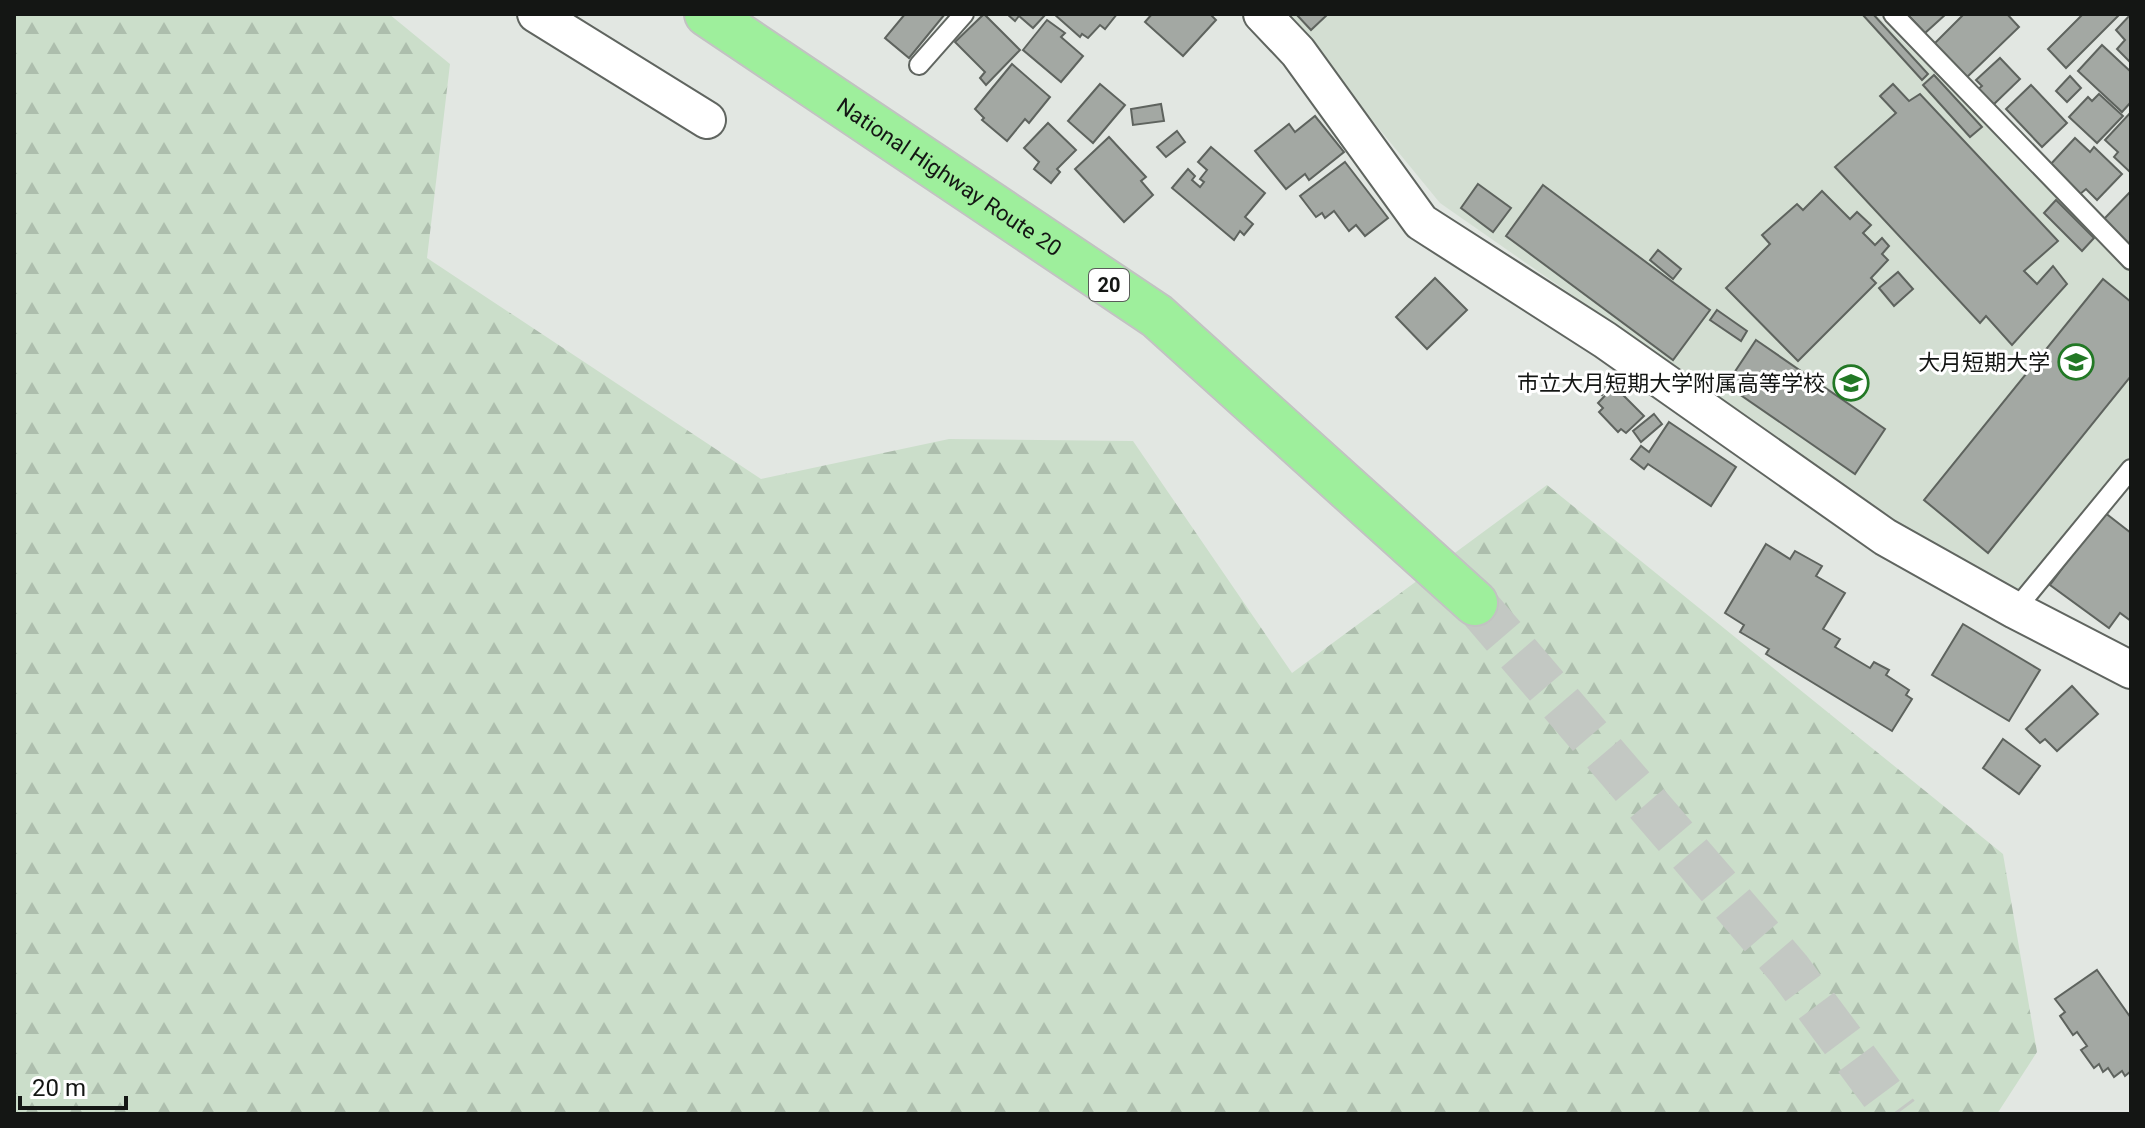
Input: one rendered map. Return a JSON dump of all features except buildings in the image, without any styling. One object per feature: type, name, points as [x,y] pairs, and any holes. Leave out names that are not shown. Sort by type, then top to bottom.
[{"type":"highway","name":"National Highway Route 20","points":[[707,14],[1157,316],[1475,603]]},
{"type":"street","points":[[536,14],[707,120]]},
{"type":"street","points":[[1262,14],[1298,52],[1421,222],[1605,340],[1885,537],[2131,670]]},
{"type":"lane","points":[[919,65],[964,14]]},
{"type":"lane","points":[[1893,14],[2131,260]]},
{"type":"lane","points":[[2015,610],[2131,469]]},
{"type":"shaded area","name":"市立大月短期大学附属高等学校","points":[[1285,14],[1875,14],[2131,264],[2131,459],[2021,594],[1896,521],[1440,203]]},
{"type":"green space","points":[[14,14],[389,14],[450,64],[427,258],[761,479],[949,439],[1133,441],[1292,673],[1547,485],[2003,854],[2037,1052],[1997,1114],[14,1114]]},
{"type":"tunnel","points":[[1475,603],[1789,969],[1897,1114]]},
{"type":"place","name":"大月短期大学","points":[[2076,362]]},
{"type":"place","name":"市立大月短期大学附属高等学校","points":[[1851,383]]}]
